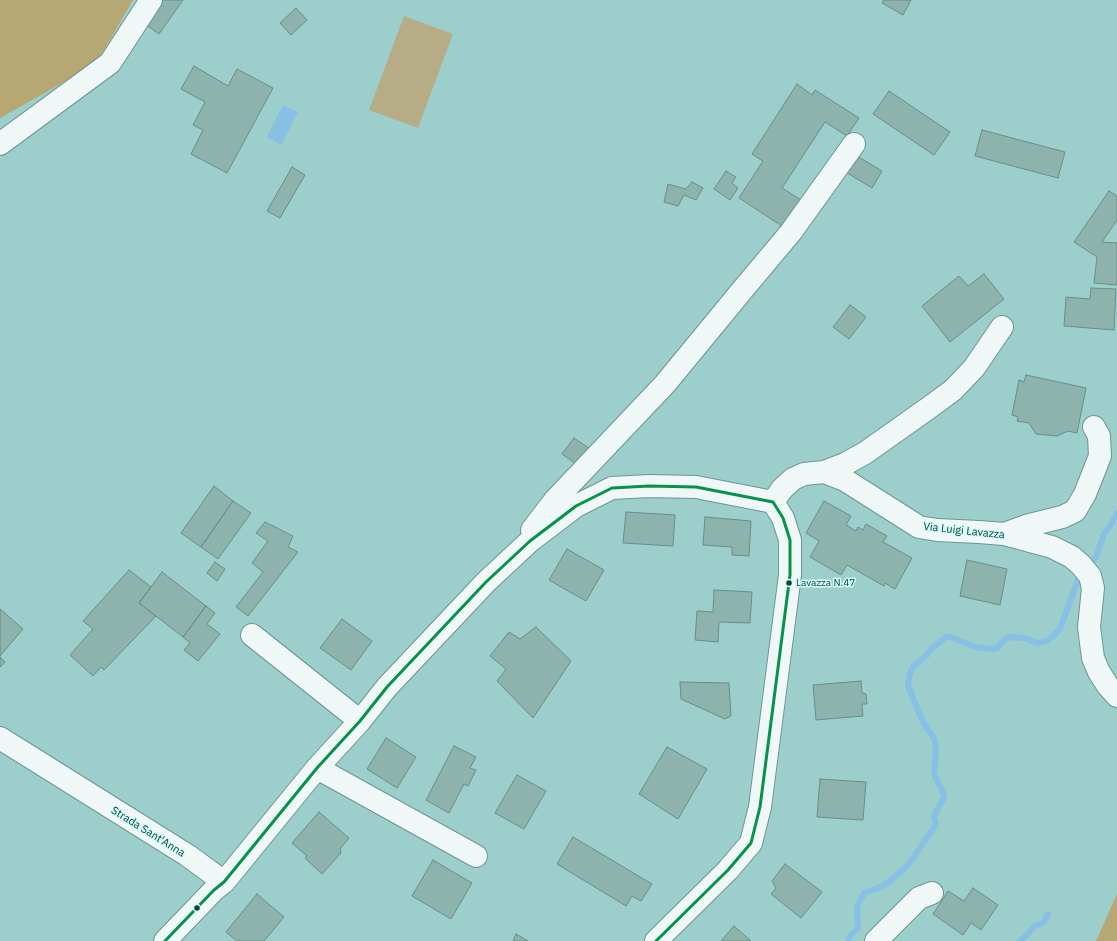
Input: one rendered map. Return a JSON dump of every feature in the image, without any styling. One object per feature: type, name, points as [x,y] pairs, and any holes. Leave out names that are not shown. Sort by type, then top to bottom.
[{"type":"street","points":[[0,144],[110,63],[151,0]]},
{"type":"street","points":[[506,564],[555,500],[665,384],[791,232],[854,144]]},
{"type":"street","points":[[824,472],[845,464],[865,453],[930,408],[952,390],[974,368],[1002,327]]},
{"type":"street","points":[[1004,534],[1026,526],[1062,517],[1075,511],[1085,494],[1100,456],[1099,436],[1094,427]]},
{"type":"street","name":"Via Luigi Lavazza","points":[[773,502],[782,489],[793,479],[804,474],[824,472],[845,480],[919,527],[936,530],[1004,534],[1052,547],[1072,557],[1086,570],[1093,588],[1089,627],[1093,658],[1099,672],[1117,696]]},
{"type":"street","points":[[165,941],[214,890],[224,882],[317,768],[360,722],[392,681],[486,582],[530,541],[576,506],[612,488],[649,486],[696,487],[773,502],[783,518],[790,540],[790,575],[760,807],[751,843],[728,870],[656,941]]},
{"type":"street","points":[[252,635],[360,722]]},
{"type":"street","name":"Strada Sant'Anna","points":[[0,738],[187,856],[224,882]]},
{"type":"street","points":[[317,768],[476,856]]},
{"type":"street","points":[[876,941],[919,898],[932,893]]},
{"type":"shaded area","points":[[0,0],[133,0],[96,64],[0,118]]},
{"type":"shaded area","points":[[404,16],[453,34],[418,128],[369,110]]},
{"type":"shaded area","points":[[1117,894],[1117,941],[1096,941]]},
{"type":"water","points":[[283,105],[298,112],[281,145],[267,137]]},
{"type":"building","points":[[162,0],[183,0],[159,34],[145,24]]},
{"type":"building","points":[[884,0],[911,0],[903,15],[882,3]]},
{"type":"building","points":[[296,8],[307,20],[291,35],[280,23]]},
{"type":"building","points":[[194,66],[228,86],[237,69],[273,88],[227,173],[191,154],[203,130],[193,125],[205,102],[181,89]]},
{"type":"building","points":[[797,84],[812,95],[815,90],[859,118],[847,136],[825,122],[782,188],[803,201],[785,228],[739,198],[763,161],[752,154]]},
{"type":"building","points":[[889,91],[950,132],[934,155],[873,114]]},
{"type":"building","points":[[982,130],[1065,152],[1058,178],[975,156]]},
{"type":"building","points":[[854,154],[882,171],[872,188],[844,171]]},
{"type":"building","points":[[292,167],[305,175],[280,218],[267,211]]},
{"type":"building","points":[[726,171],[736,177],[732,183],[738,188],[730,200],[714,189]]},
{"type":"building","points":[[692,182],[703,188],[696,200],[684,195],[678,206],[664,202],[668,184],[686,189]]},
{"type":"building","points":[[1109,191],[1117,196],[1117,220],[1102,242],[1117,243],[1117,285],[1094,283],[1097,257],[1074,242]]},
{"type":"building","points":[[984,274],[1004,299],[950,342],[922,306],[959,276],[968,286]]},
{"type":"building","points":[[1091,288],[1116,289],[1114,330],[1064,326],[1066,297],[1090,299]]},
{"type":"building","points":[[850,305],[866,317],[849,339],[833,327]]},
{"type":"building","points":[[1026,375],[1086,388],[1077,433],[1068,431],[1057,436],[1036,434],[1029,423],[1017,421],[1018,417],[1012,415],[1019,380],[1024,382]]},
{"type":"building","points":[[574,438],[593,451],[582,468],[562,454]]},
{"type":"building","points":[[214,486],[233,501],[201,547],[181,533]]},
{"type":"building","points":[[233,501],[251,513],[218,559],[201,547]]},
{"type":"building","points":[[824,501],[851,516],[846,525],[856,531],[858,527],[863,530],[866,524],[887,536],[883,542],[912,558],[895,589],[885,583],[884,586],[847,565],[841,575],[810,557],[819,541],[806,533]]},
{"type":"building","points":[[626,512],[675,515],[673,546],[623,543]]},
{"type":"building","points":[[705,517],[751,521],[749,556],[732,555],[732,547],[703,545]]},
{"type":"building","points":[[265,522],[293,536],[288,547],[298,552],[248,616],[236,607],[263,572],[252,563],[268,541],[256,533]]},
{"type":"building","points":[[567,549],[604,570],[586,601],[549,580]]},
{"type":"building","points":[[967,560],[1007,569],[1000,605],[960,596]]},
{"type":"building","points":[[215,562],[225,569],[217,581],[207,573]]},
{"type":"building","points":[[129,570],[151,587],[139,603],[156,616],[104,670],[101,667],[93,676],[70,655],[93,629],[83,621]]},
{"type":"building","points":[[162,572],[206,606],[183,637],[139,603]]},
{"type":"building","points":[[714,590],[752,592],[750,623],[719,622],[718,642],[695,640],[697,611],[713,612]]},
{"type":"building","points":[[206,606],[215,613],[207,624],[220,634],[198,661],[184,650],[190,643],[183,637]]},
{"type":"building","points":[[0,609],[23,629],[0,656]]},
{"type":"building","points":[[342,619],[372,641],[351,670],[320,648]]},
{"type":"building","points":[[536,627],[571,661],[533,718],[497,681],[506,669],[490,656],[509,632],[520,639]]},
{"type":"building","points":[[0,657],[5,662],[0,667]]},
{"type":"building","points":[[861,681],[862,693],[866,694],[867,704],[862,704],[863,716],[816,720],[813,685]]},
{"type":"building","points":[[680,682],[729,683],[731,716],[725,719],[681,699]]},
{"type":"building","points":[[386,738],[416,757],[397,788],[367,769]]},
{"type":"building","points":[[454,746],[476,757],[470,768],[476,770],[468,786],[464,784],[449,813],[426,800]]},
{"type":"building","points":[[667,747],[707,769],[678,819],[639,794]]},
{"type":"building","points":[[517,775],[546,791],[524,829],[495,813]]},
{"type":"building","points":[[820,779],[866,782],[863,820],[817,817]]},
{"type":"building","points":[[319,812],[349,838],[340,849],[341,853],[322,874],[305,858],[307,856],[292,843]]},
{"type":"building","points":[[573,837],[652,884],[641,901],[632,896],[626,906],[557,864]]},
{"type":"building","points":[[433,860],[472,883],[451,919],[412,896]]},
{"type":"building","points":[[785,864],[822,892],[801,918],[771,894],[776,888],[772,881]]},
{"type":"building","points":[[973,888],[998,905],[981,930],[971,923],[963,935],[933,914],[948,891],[964,901]]},
{"type":"building","points":[[257,894],[284,917],[264,941],[237,941],[226,932]]},
{"type":"building","points":[[734,926],[751,941],[721,941]]},
{"type":"building","points":[[516,934],[528,941],[513,941]]},
{"type":"waterway","points":[[1088,567],[1096,557],[1104,534],[1117,513]]},
{"type":"waterway","points":[[848,941],[850,936],[858,928],[857,907],[864,893],[889,882],[908,865],[936,825],[934,816],[944,797],[934,774],[936,748],[934,738],[923,722],[908,686],[910,673],[914,666],[946,637],[951,637],[975,647],[992,649],[997,648],[1004,640],[1010,637],[1024,638],[1037,643],[1047,641],[1060,629],[1079,577],[1082,574]]},
{"type":"waterway","points":[[1020,941],[1034,926],[1043,923],[1048,914]]},
{"type":"transit line","points":[[165,941],[214,890],[224,882],[317,768],[360,721],[387,687],[486,582],[530,541],[576,506],[612,488],[649,486],[696,487],[773,502],[783,518],[790,540],[790,575],[760,807],[751,843],[728,870],[656,941]]},
{"type":"place","name":"Lavazza N.47","points":[[789,583]]}]
